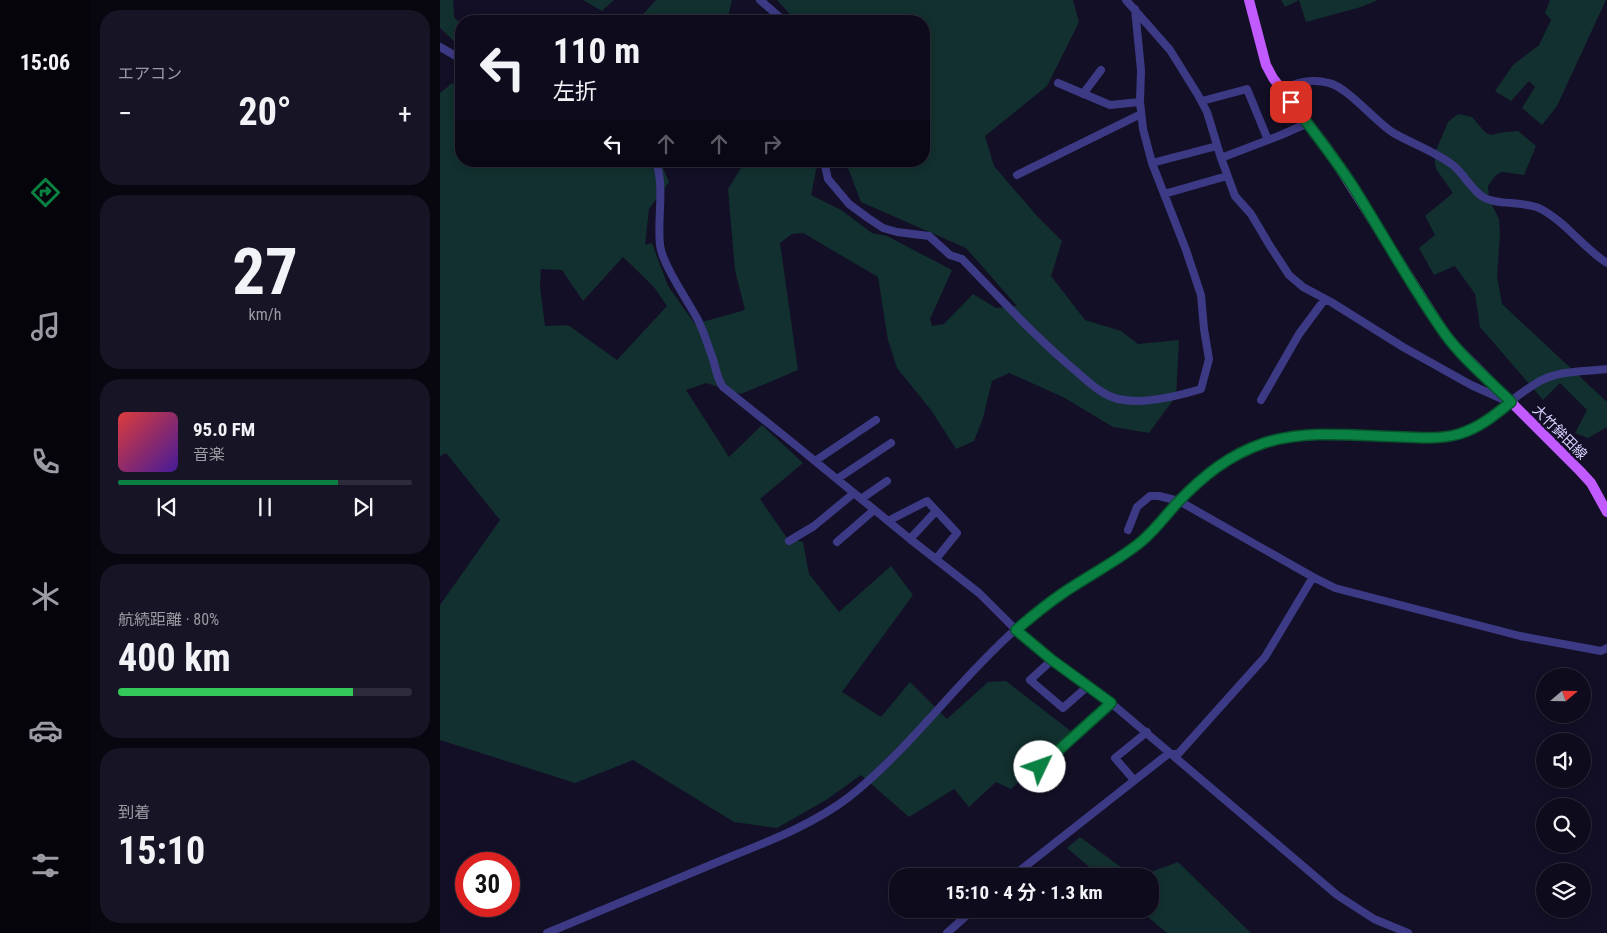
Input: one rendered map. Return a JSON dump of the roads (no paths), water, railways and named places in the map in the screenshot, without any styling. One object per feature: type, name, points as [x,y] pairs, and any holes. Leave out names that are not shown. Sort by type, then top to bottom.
[{"type":"main road","name":"大竹鉾田線","points":[[1249,0],[1266,65],[1282,91],[1327,148],[1445,334],[1580,471],[1602,496],[1607,512]]},
{"type":"street","points":[[760,0],[777,15]]},
{"type":"street","points":[[1126,0],[1170,50],[1202,101],[1208,112],[1221,158],[1235,196],[1251,214],[1289,274],[1303,288],[1325,299],[1402,347],[1471,385],[1511,402]]},
{"type":"street","points":[[825,167],[828,179],[849,204],[884,228],[897,232],[929,236],[950,255],[962,259],[1062,360],[1098,390],[1116,399],[1140,401],[1184,394],[1201,389],[1209,359],[1201,295],[1186,250],[1152,163],[1143,129],[1140,102],[1141,70],[1135,9]]},
{"type":"street","points":[[440,47],[455,56]]},
{"type":"street","points":[[1083,94],[1101,70]]},
{"type":"street","points":[[1282,91],[1291,85],[1304,82],[1319,81],[1332,83],[1392,131],[1454,166],[1482,197],[1493,201],[1516,202],[1537,207],[1554,217],[1594,255],[1607,262]]},
{"type":"street","points":[[1058,83],[1110,105],[1140,102]]},
{"type":"street","points":[[1202,101],[1248,89],[1268,140]]},
{"type":"street","points":[[1017,175],[1142,114]]},
{"type":"street","points":[[1221,158],[1281,136],[1308,123]]},
{"type":"street","points":[[1152,163],[1218,146]]},
{"type":"street","points":[[657,167],[661,189],[660,246],[698,321],[719,382],[729,393],[979,593],[1016,630],[1052,660],[1111,703],[1174,755],[1337,895],[1374,918],[1408,933]]},
{"type":"street","points":[[1164,194],[1227,176]]},
{"type":"street","points":[[1261,400],[1299,334],[1325,299]]},
{"type":"street","points":[[547,933],[769,841],[810,822],[844,800],[882,770],[993,651],[1016,630],[1048,603],[1143,540],[1179,501],[1223,462],[1247,450],[1283,438],[1324,434],[1423,438],[1449,436],[1471,429],[1482,423],[1539,382],[1558,374],[1607,369]]},
{"type":"street","points":[[815,461],[876,420]]},
{"type":"street","points":[[837,479],[891,443]]},
{"type":"street","points":[[862,500],[887,482]]},
{"type":"street","points":[[789,541],[832,513],[854,493]]},
{"type":"street","points":[[1128,530],[1137,507],[1150,496],[1159,496],[1179,501],[1335,588],[1520,636],[1601,651],[1607,648]]},
{"type":"street","points":[[888,521],[927,501],[957,533],[936,559]]},
{"type":"street","points":[[837,542],[874,510]]},
{"type":"street","points":[[910,539],[936,510]]},
{"type":"street","points":[[1023,868],[1168,754],[1178,754],[1265,657],[1314,577]]},
{"type":"street","points":[[1052,660],[1030,680],[1063,708],[1088,686]]},
{"type":"street","points":[[1026,780],[1111,703]]},
{"type":"street","points":[[1134,780],[1115,758],[1146,732]]},
{"type":"street","points":[[947,933],[964,918]]}]
